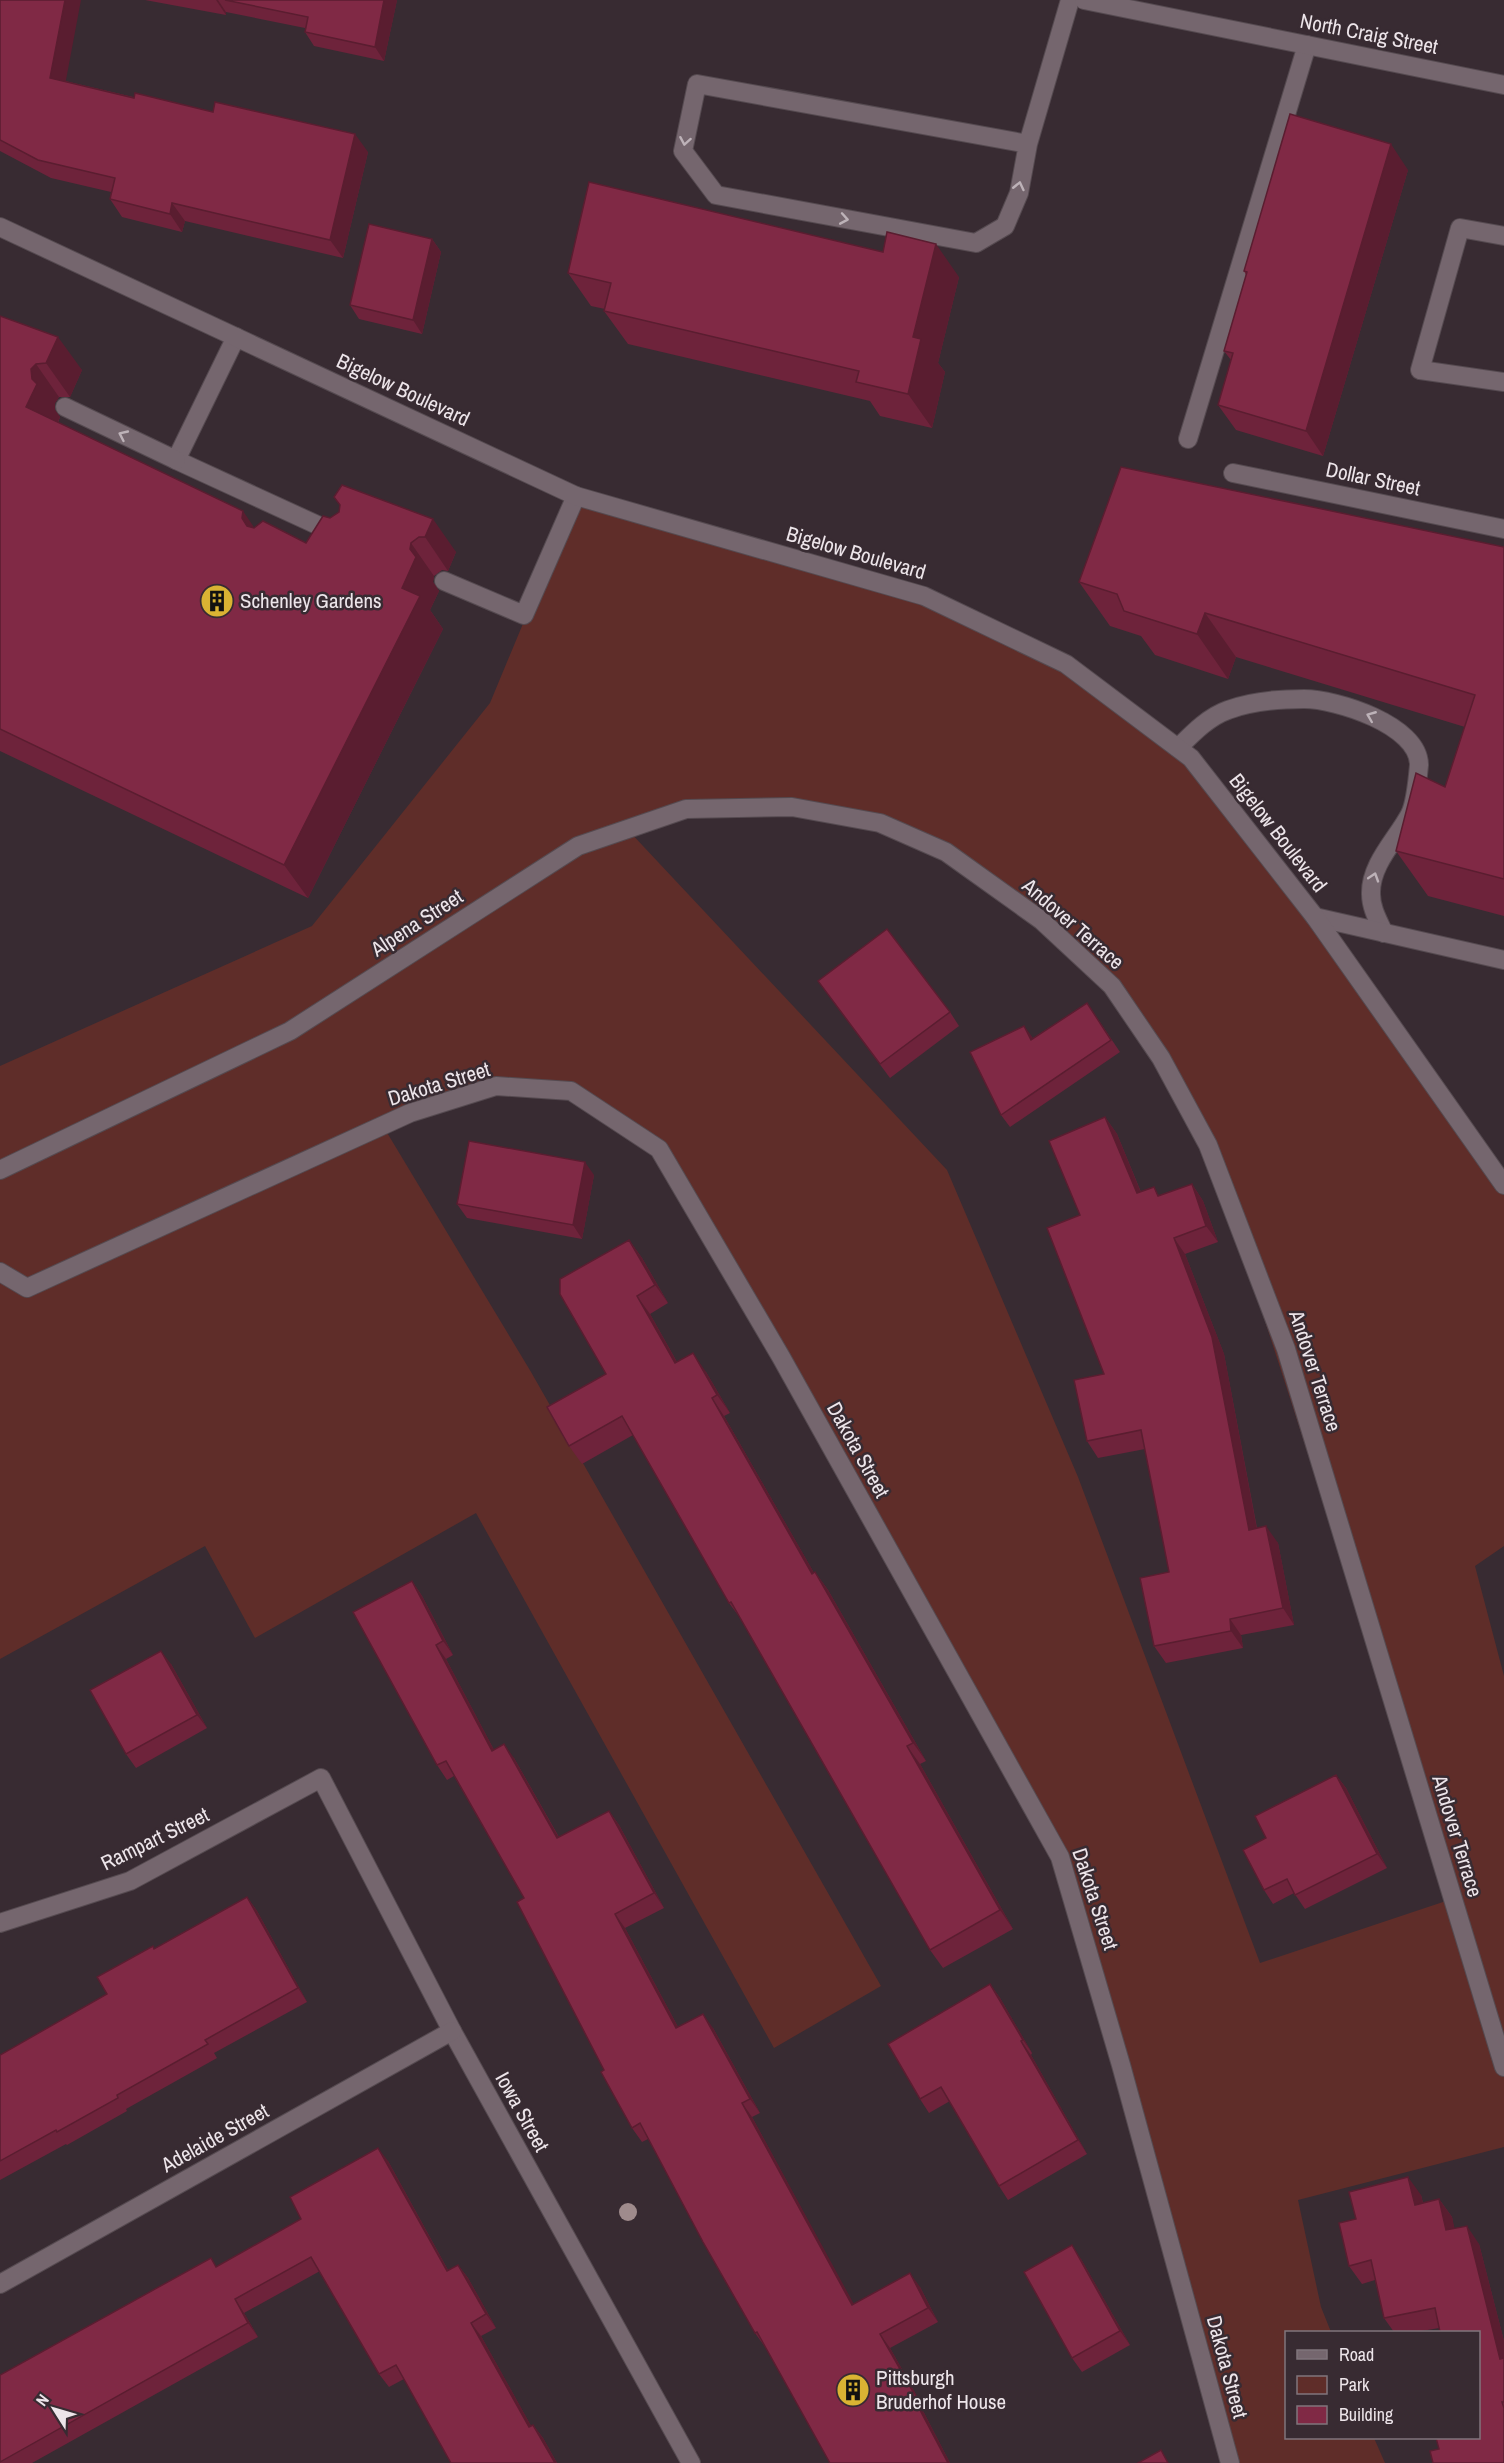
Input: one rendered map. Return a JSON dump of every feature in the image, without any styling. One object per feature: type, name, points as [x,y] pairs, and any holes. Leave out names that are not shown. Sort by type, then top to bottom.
[{"type":"street","points":[[1028,144],[697,84],[683,151],[716,195],[976,243],[1005,226],[1018,193],[1028,144],[1070,0]]},
{"type":"street","name":"North Craig Street","points":[[1084,0],[1504,85]]},
{"type":"street","points":[[1188,439],[1307,45]]},
{"type":"street","name":"Bigelow Boulevard","points":[[0,227],[576,496],[924,596],[1066,664],[1191,758],[1315,917],[1504,1185]]},
{"type":"street","points":[[1504,236],[1460,228],[1420,370],[1504,382]]},
{"type":"street","points":[[176,460],[236,337]]},
{"type":"street","points":[[65,407],[352,540]]},
{"type":"street","name":"Dollar Street","points":[[1233,473],[1504,529]]},
{"type":"street","points":[[444,581],[524,615],[576,496]]},
{"type":"street","points":[[285,532],[293,514]]},
{"type":"street","points":[[1178,748],[1200,726],[1227,710],[1263,702],[1305,699],[1330,702],[1380,720],[1402,733],[1414,751],[1419,764],[1411,811],[1372,879],[1373,909],[1384,933]]},
{"type":"street","name":"Alpena Street","points":[[0,1170],[290,1031],[578,846],[686,809],[792,807],[880,823]]},
{"type":"street","name":"Andover Terrace","points":[[880,823],[946,852],[1041,920],[1112,986],[1161,1058],[1208,1145],[1286,1349],[1504,2067]]},
{"type":"street","points":[[1315,917],[1504,960]]},
{"type":"street","name":"Dakota Street","points":[[0,1272],[27,1288],[410,1113],[496,1086],[571,1091],[659,1149],[781,1358],[1060,1857],[1121,2065],[1230,2463]]},
{"type":"street","name":"Rampart Street","points":[[0,1923],[130,1881],[321,1778]]},
{"type":"street","name":"Iowa Street","points":[[321,1778],[452,2031],[691,2463]]},
{"type":"street","name":"Adelaide Street","points":[[0,2284],[452,2031]]},
{"type":"green space","points":[[576,496],[924,596],[1066,664],[1191,758],[1504,1185],[1504,1546],[1475,1566],[1504,1676],[1504,2147],[1298,2200],[1321,2307],[1331,2331],[1285,2331],[1285,2439],[1374,2439],[1385,2463],[1230,2463],[1060,1857],[659,1149],[571,1092],[496,1086],[383,1126],[531,1372],[881,1986],[774,2048],[476,1513],[255,1638],[205,1546],[0,1659],[0,1066],[312,926],[490,703]],"holes":[[[792,807],[880,823],[946,852],[1112,986],[1208,1145],[1452,1899],[1260,1963],[1078,1477],[947,1170],[628,830],[686,809]]]},
{"type":"building","points":[[0,0],[65,0],[50,78],[134,98],[135,93],[213,112],[215,102],[355,134],[330,240],[172,203],[170,214],[110,199],[115,178],[38,160],[0,140]]},
{"type":"building","points":[[225,0],[384,0],[375,47],[305,32],[308,17]]},
{"type":"building","points":[[1290,114],[1391,144],[1306,431],[1218,405],[1233,353],[1224,351],[1247,272],[1244,271]]},
{"type":"building","points":[[589,182],[883,252],[887,232],[936,244],[913,337],[921,339],[908,394],[856,382],[859,371],[604,311],[611,283],[568,273]]},
{"type":"building","points":[[369,224],[432,239],[413,320],[350,305]]},
{"type":"building","name":"Schenley Gardens","points":[[0,316],[58,337],[46,363],[36,364],[31,369],[32,379],[37,384],[26,407],[243,511],[242,518],[247,526],[254,528],[263,521],[306,543],[323,516],[330,518],[339,512],[340,505],[334,497],[342,485],[433,519],[425,537],[419,537],[411,543],[410,549],[416,557],[402,588],[420,596],[284,865],[0,729]]},
{"type":"building","points":[[1121,467],[1504,547],[1504,879],[1396,851],[1416,773],[1445,787],[1475,695],[1205,613],[1197,634],[1124,611],[1117,594],[1079,582]]},
{"type":"building","points":[[887,929],[950,1012],[880,1064],[818,981]]},
{"type":"building","points":[[1087,1003],[1111,1040],[1001,1115],[970,1052],[1024,1026],[1031,1040]]},
{"type":"building","points":[[1105,1117],[1137,1193],[1154,1187],[1158,1196],[1192,1184],[1206,1226],[1174,1238],[1212,1337],[1249,1530],[1266,1526],[1283,1608],[1230,1619],[1231,1631],[1154,1646],[1140,1578],[1169,1572],[1141,1430],[1087,1441],[1074,1380],[1104,1374],[1047,1228],[1080,1215],[1049,1141]]},
{"type":"building","points":[[469,1141],[585,1162],[573,1225],[457,1204]]},
{"type":"building","points":[[629,1240],[655,1285],[637,1296],[675,1363],[693,1353],[717,1395],[712,1398],[812,1574],[815,1572],[913,1743],[907,1746],[1000,1910],[930,1950],[622,1416],[569,1446],[547,1407],[606,1374],[560,1294],[560,1279]]},
{"type":"building","points":[[412,1581],[443,1641],[436,1645],[492,1751],[504,1744],[557,1838],[609,1811],[654,1893],[615,1914],[676,2028],[703,2014],[750,2099],[742,2103],[852,2305],[910,2273],[928,2308],[880,2334],[913,2392],[911,2393],[948,2463],[830,2463],[757,2332],[755,2333],[703,2242],[640,2123],[632,2128],[601,2072],[604,2070],[517,1902],[524,1898],[446,1761],[437,1765],[353,1612]]},
{"type":"building","points":[[161,1651],[197,1715],[126,1754],[90,1690]]},
{"type":"building","points":[[1336,1775],[1377,1854],[1295,1895],[1287,1879],[1264,1890],[1243,1850],[1266,1838],[1255,1816]]},
{"type":"building","points":[[247,1897],[298,1988],[205,2040],[208,2044],[117,2095],[118,2098],[0,2161],[0,2055],[107,1994],[97,1977],[153,1946],[154,1949]]},
{"type":"building","points":[[990,1984],[1078,2140],[999,2186],[941,2087],[920,2099],[888,2044]]},
{"type":"building","points":[[378,2148],[447,2271],[458,2265],[486,2314],[471,2323],[529,2427],[533,2425],[555,2463],[451,2463],[396,2365],[379,2374],[311,2257],[235,2299],[248,2323],[0,2462],[0,2375],[211,2258],[216,2267],[301,2219],[290,2197]]},
{"type":"building","points":[[1408,2177],[1415,2205],[1439,2199],[1446,2230],[1467,2226],[1500,2359],[1504,2358],[1504,2402],[1502,2402],[1504,2408],[1504,2463],[1433,2463],[1430,2451],[1439,2449],[1436,2439],[1480,2439],[1480,2331],[1440,2331],[1435,2308],[1384,2318],[1371,2260],[1349,2266],[1339,2223],[1356,2219],[1349,2192]]},
{"type":"building","points":[[1072,2245],[1120,2331],[1072,2358],[1024,2272]]},
{"type":"building","points":[[1161,2450],[1168,2463],[1138,2463]]},
{"type":"place","name":"Schenley Gardens","points":[[217,601]]},
{"type":"place","name":"Pittsburgh Bruderhof House","points":[[853,2390]]}]
